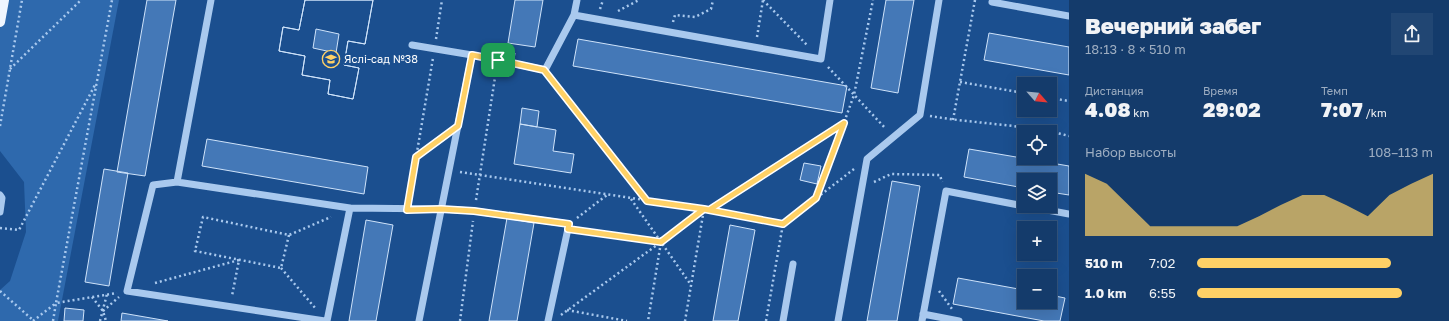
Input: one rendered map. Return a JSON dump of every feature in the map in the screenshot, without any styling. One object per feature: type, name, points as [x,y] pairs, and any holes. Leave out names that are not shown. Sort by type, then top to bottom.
[{"type":"main road","points":[[0,22],[4,0]]},
{"type":"lane","points":[[177,182],[211,0]]},
{"type":"lane","points":[[412,45],[472,55],[544,70],[574,16],[577,0]]},
{"type":"lane","points":[[574,16],[821,59],[830,0]]},
{"type":"lane","points":[[838,321],[867,159],[920,115],[939,0]]},
{"type":"lane","points":[[992,2],[1069,16]]},
{"type":"lane","points":[[419,321],[472,55]]},
{"type":"lane","points":[[350,208],[326,321],[127,291],[153,185],[177,182],[350,208],[407,210],[441,209],[474,211],[568,226],[548,321]]},
{"type":"lane","points":[[958,318],[923,318],[946,191],[1017,204]]},
{"type":"lane","points":[[0,195],[2,198],[0,212]]},
{"type":"lane","points":[[1057,212],[1069,214]]},
{"type":"lane","points":[[783,321],[793,264]]},
{"type":"path","points":[[0,126],[22,0]]},
{"type":"path","points":[[10,69],[81,0]]},
{"type":"path","points":[[53,321],[112,0]]},
{"type":"path","points":[[407,210],[442,0]]},
{"type":"path","points":[[602,20],[639,0]]},
{"type":"path","points":[[671,32],[675,14],[695,17],[711,9],[713,0]]},
{"type":"path","points":[[756,47],[763,0]]},
{"type":"path","points":[[816,198],[854,95],[873,0]]},
{"type":"path","points":[[954,120],[975,0]]},
{"type":"path","points":[[460,321],[479,176],[498,60]]},
{"type":"path","points":[[544,70],[647,201]]},
{"type":"path","points":[[0,228],[19,230],[97,81]]},
{"type":"path","points":[[960,82],[1017,92]]},
{"type":"path","points":[[1057,99],[1069,102]]},
{"type":"path","points":[[920,115],[1048,130],[1069,136]]},
{"type":"path","points":[[709,210],[844,123]]},
{"type":"path","points":[[416,157],[458,126]]},
{"type":"path","points":[[766,321],[783,224],[867,159]]},
{"type":"path","points":[[449,170],[479,176],[704,209],[783,224]]},
{"type":"path","points":[[861,189],[890,174],[940,175],[946,191]]},
{"type":"path","points":[[568,226],[608,195]]},
{"type":"path","points":[[630,198],[691,285]]},
{"type":"path","points":[[317,309],[281,268],[196,251],[203,217],[289,235],[350,208]]},
{"type":"path","points":[[557,318],[704,209]]},
{"type":"path","points":[[685,321],[704,209]]},
{"type":"path","points":[[568,226],[661,242]]},
{"type":"path","points":[[281,268],[289,235]]},
{"type":"path","points":[[648,321],[661,242]]},
{"type":"path","points":[[150,285],[239,260]]},
{"type":"path","points":[[230,307],[239,260]]},
{"type":"path","points":[[930,278],[958,318]]},
{"type":"path","points":[[0,291],[33,321],[56,303],[127,291]]},
{"type":"path","points":[[103,311],[127,291]]},
{"type":"path","points":[[100,321],[107,294]]},
{"type":"path","points":[[92,297],[103,311],[106,321]]},
{"type":"path","points":[[567,310],[627,321]]},
{"type":"shaded area","points":[[5,0],[119,0],[58,321],[0,321],[0,290],[10,281],[26,232],[24,182],[0,151],[0,28]]},
{"type":"building","points":[[147,0],[176,0],[145,176],[117,172]]},
{"type":"building","points":[[305,0],[373,0],[365,44],[348,41],[344,65],[359,68],[353,99],[328,94],[330,80],[302,75],[305,56],[279,51],[283,27],[299,30]],"holes":[[[316,29],[339,34],[336,53],[313,48]]]},
{"type":"building","points":[[305,0],[373,0],[365,44],[348,41],[344,65],[359,68],[353,99],[328,94],[330,80],[302,75],[305,56],[279,51],[283,27],[299,30]]},
{"type":"building","points":[[515,0],[543,0],[535,47],[508,43]]},
{"type":"building","points":[[886,0],[914,0],[898,93],[871,88]]},
{"type":"building","points":[[989,33],[1069,47],[1069,75],[984,60]]},
{"type":"building","points":[[578,39],[847,86],[842,113],[573,66]]},
{"type":"building","points":[[502,51],[515,53],[514,60],[501,58]]},
{"type":"building","points":[[522,108],[539,111],[537,127],[520,124]]},
{"type":"building","points":[[520,124],[556,130],[553,151],[574,154],[571,173],[514,164]]},
{"type":"building","points":[[207,139],[368,167],[364,194],[202,166]]},
{"type":"building","points":[[969,149],[1017,157],[1017,165],[1057,164],[1069,166],[1069,195],[1057,193],[1057,173],[1017,173],[1017,187],[964,177]]},
{"type":"building","points":[[804,163],[821,166],[817,184],[800,180]]},
{"type":"building","points":[[104,169],[128,173],[109,286],[85,282]]},
{"type":"building","points":[[892,181],[920,186],[897,321],[867,321]]},
{"type":"building","points":[[507,218],[534,223],[517,321],[489,321]]},
{"type":"building","points":[[366,220],[393,225],[376,321],[349,321]]},
{"type":"building","points":[[730,225],[755,230],[738,321],[713,321]]},
{"type":"building","points":[[958,278],[1017,289],[1017,309],[1057,309],[1057,296],[1065,298],[1060,321],[1044,321],[953,304]]},
{"type":"building","points":[[65,308],[84,310],[83,321],[64,321]]},
{"type":"building","points":[[122,313],[168,321],[121,321]]},
{"type":"place","name":"Яслі-сад №38","points":[[331,59]]},
{"type":"route","points":[[498,60],[472,55],[458,126],[416,157],[407,210],[441,209],[474,211],[569,224],[568,229],[661,242],[704,209],[709,210],[783,224],[816,198],[844,123],[709,210],[704,209],[647,201],[544,70],[498,60]]}]
